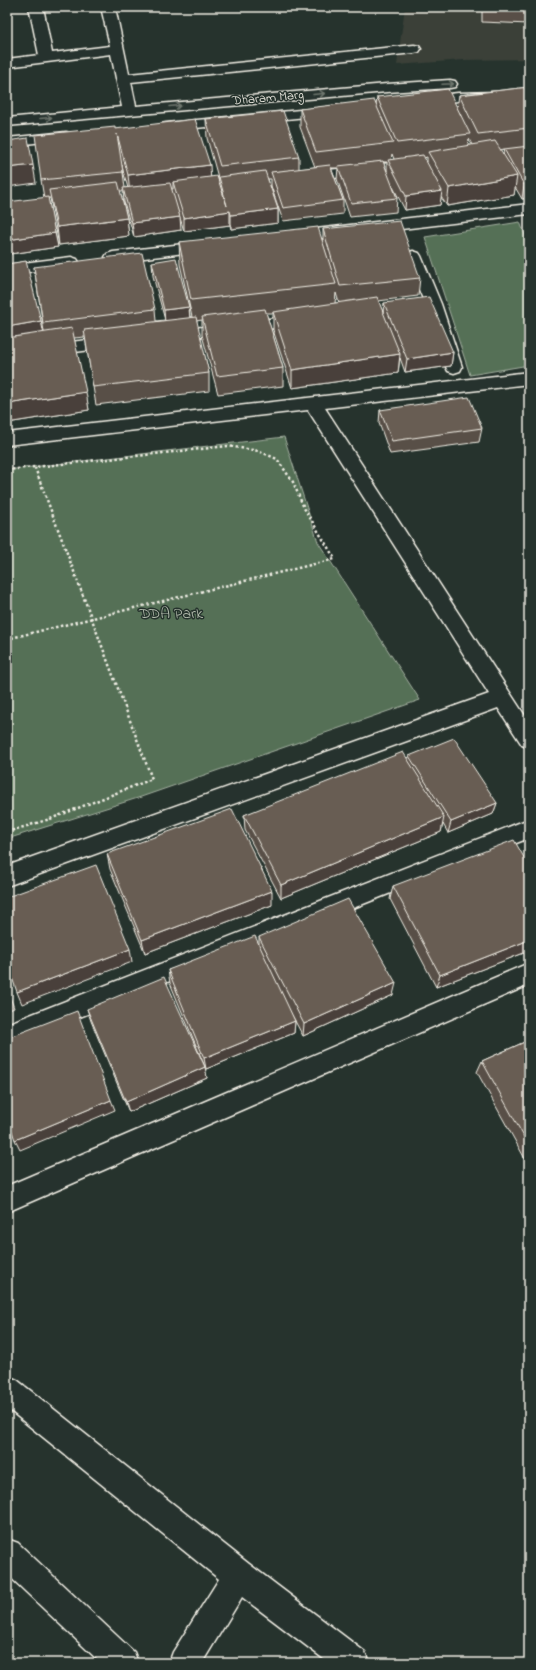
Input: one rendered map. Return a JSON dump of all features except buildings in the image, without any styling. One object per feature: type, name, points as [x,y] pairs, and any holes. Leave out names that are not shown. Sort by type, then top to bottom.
[{"type":"street","points":[[36,7],[46,58]]},
{"type":"street","points":[[108,7],[130,110]]},
{"type":"street","points":[[7,63],[117,49]]},
{"type":"street","points":[[123,79],[414,49]]},
{"type":"street","points":[[509,82],[529,83]]},
{"type":"street","name":"Dharam Marg","points":[[7,122],[387,88],[464,83]]},
{"type":"street","points":[[408,103],[458,97],[529,95]]},
{"type":"street","name":"Dharam Marg","points":[[154,128],[348,109]]},
{"type":"street","points":[[7,142],[77,135]]},
{"type":"street","points":[[228,186],[434,162]]},
{"type":"street","points":[[276,238],[529,209]]},
{"type":"street","points":[[102,259],[228,244]]},
{"type":"street","points":[[413,256],[425,305],[454,367]]},
{"type":"street","points":[[7,270],[86,260]]},
{"type":"street","points":[[157,337],[315,318]]},
{"type":"street","points":[[7,355],[133,340]]},
{"type":"street","points":[[7,439],[529,378]]},
{"type":"street","points":[[313,403],[529,739]]},
{"type":"street","points":[[7,876],[502,698]]},
{"type":"street","points":[[7,1035],[529,828]]},
{"type":"street","points":[[7,1199],[529,974]]},
{"type":"street","points":[[7,1390],[238,1575],[354,1663]]},
{"type":"street","points":[[7,1554],[123,1663]]},
{"type":"street","points":[[184,1663],[238,1575]]},
{"type":"path","points":[[7,470],[228,446],[258,451],[277,459],[293,482],[304,508],[335,559],[7,639]]},
{"type":"path","points":[[7,832],[50,819],[152,779],[35,467]]},
{"type":"shaded area","points":[[405,7],[529,7],[529,59],[464,60],[397,65]]},
{"type":"green space","points":[[520,222],[529,246],[529,365],[470,375],[425,237]]},
{"type":"green space","name":"DDA Park","points":[[284,437],[318,542],[420,700],[141,797],[7,839],[7,470]]}]
